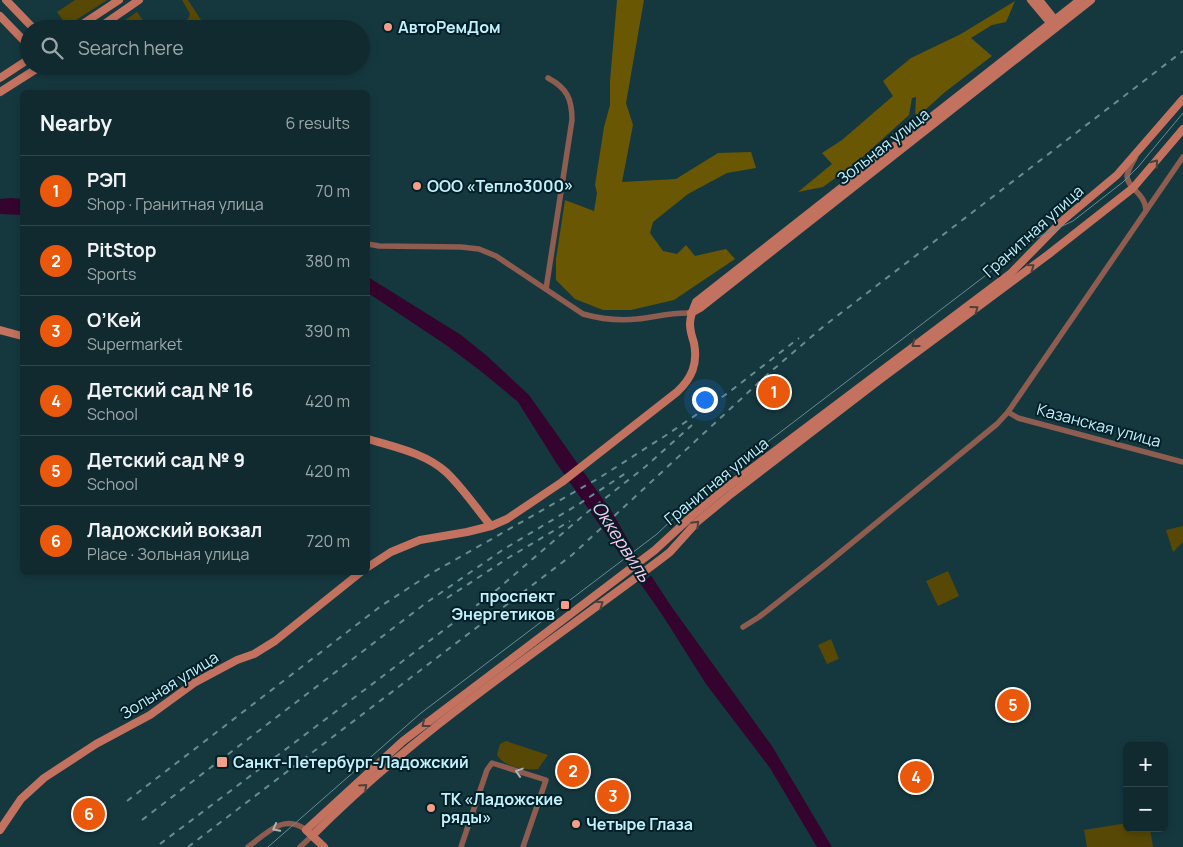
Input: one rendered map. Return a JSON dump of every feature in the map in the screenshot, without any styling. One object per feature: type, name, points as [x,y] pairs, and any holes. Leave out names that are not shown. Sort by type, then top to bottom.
[{"type":"street","points":[[6,0],[25,20]]},
{"type":"street","points":[[88,20],[119,0]]},
{"type":"street","points":[[109,20],[139,0]]},
{"type":"street","points":[[1031,0],[1053,24]]},
{"type":"street","points":[[1040,0],[1053,24]]},
{"type":"street","name":"Зольная улица","points":[[691,313],[696,302],[1053,24],[1080,0]]},
{"type":"street","name":"Зольная улица","points":[[1053,24],[1091,0]]},
{"type":"street","points":[[0,16],[20,37]]},
{"type":"street","points":[[0,78],[20,65]]},
{"type":"street","points":[[0,92],[27,75]]},
{"type":"street","points":[[546,289],[572,120],[572,108],[567,94],[562,87],[548,78]]},
{"type":"street","name":"Гранитная улица","points":[[300,847],[310,832],[416,732],[655,550],[726,488],[1010,274],[1062,221],[1113,179],[1137,154],[1183,99]]},
{"type":"street","name":"Гранитная улица","points":[[310,832],[433,728],[670,552],[697,522],[731,494],[882,378],[1050,254],[1133,188],[1183,129]]},
{"type":"street","points":[[1137,154],[1128,173],[1128,182],[1144,200],[1146,210]]},
{"type":"street","points":[[743,627],[759,617],[825,565],[997,424],[1008,412],[1183,157]]},
{"type":"street","points":[[370,244],[479,249],[496,256],[583,314],[601,319],[637,319],[670,313],[691,313],[690,324],[695,360],[694,369],[686,384],[677,392],[562,482],[520,511],[491,526],[420,540],[391,552],[370,566]]},
{"type":"street","points":[[0,330],[20,335]]},
{"type":"street","name":"Казанская улица","points":[[1008,412],[1018,418],[1183,462]]},
{"type":"street","points":[[370,440],[403,449],[432,462],[445,471],[458,484],[491,526]]},
{"type":"street","name":"Зольная улица","points":[[0,830],[20,799],[44,778],[96,744],[150,715],[194,683],[237,660],[254,654],[275,641],[357,575]]},
{"type":"street","points":[[461,847],[487,770],[492,763],[546,780],[523,847]]},
{"type":"street","points":[[248,847],[273,829],[285,824],[296,823],[310,832],[324,847]]},
{"type":"shaded area","points":[[75,0],[107,0],[76,20],[63,20],[57,12]]},
{"type":"shaded area","points":[[182,0],[188,0],[201,20],[186,20],[190,14]]},
{"type":"shaded area","points":[[617,0],[644,0],[626,103],[633,125],[622,182],[676,179],[718,153],[751,152],[756,168],[727,173],[688,194],[653,222],[650,233],[663,251],[677,254],[686,245],[695,256],[726,249],[735,259],[674,300],[631,310],[603,310],[575,299],[556,280],[556,259],[565,200],[594,211],[597,193],[595,185],[604,127],[610,105],[610,81]]},
{"type":"shaded area","points":[[1015,1],[1006,22],[992,25],[971,38],[992,56],[945,92],[915,119],[916,97],[912,98],[909,115],[857,162],[823,187],[798,192],[832,164],[822,153],[842,140],[893,96],[883,81],[911,58],[961,34]]},
{"type":"shaded area","points":[[137,12],[143,20],[125,20]]},
{"type":"shaded area","points":[[1183,526],[1183,542],[1173,552],[1166,530]]},
{"type":"shaded area","points":[[948,571],[959,596],[938,606],[926,581]]},
{"type":"shaded area","points":[[831,639],[839,659],[827,664],[818,645]]},
{"type":"shaded area","points":[[506,741],[548,755],[538,769],[527,769],[510,765],[497,755],[500,744]]},
{"type":"shaded area","points":[[1123,824],[1123,832],[1151,832],[1153,847],[1087,847],[1084,830]]},
{"type":"water","points":[[0,199],[20,199],[20,215],[0,214]]},
{"type":"water","name":"Оккервиль","points":[[370,278],[461,335],[529,395],[612,512],[629,542],[671,606],[772,746],[832,847],[817,847],[770,768],[706,684],[663,616],[557,464],[518,402],[446,345],[370,294]]},
{"type":"pier","points":[[636,547],[653,574],[639,585],[621,558]]},
{"type":"tram line","points":[[268,847],[421,713],[657,534],[696,497],[719,479],[1032,240],[1073,221],[1123,182],[1183,113]]},
{"type":"railway","points":[[188,847],[572,555],[768,374],[824,326],[1183,51]]},
{"type":"railway","points":[[127,801],[381,606],[430,574],[599,478],[668,434],[728,393],[799,338]]},
{"type":"railway","points":[[160,844],[493,593],[585,514],[645,467],[692,425]]},
{"type":"railway","points":[[142,820],[426,603],[504,549],[579,504],[629,471]]},
{"type":"railway","points":[[447,598],[508,558],[570,521]]},
{"type":"place","name":"АвтоРемДом","points":[[388,27]]},
{"type":"place","name":"ООО «Тепло3000»","points":[[417,186]]},
{"type":"place","name":"РЭП","points":[[774,392]]},
{"type":"place","name":"проспект Энергетиков","points":[[565,605]]},
{"type":"place","name":"Детский сад № 9","points":[[1013,705]]},
{"type":"place","name":"Санкт-Петербург-Ладожский","points":[[222,762]]},
{"type":"place","name":"PitStop","points":[[573,771]]},
{"type":"place","name":"Детский сад № 16","points":[[916,777]]},
{"type":"place","name":"О’Кей","points":[[613,796]]},
{"type":"place","name":"ТК «Ладожские ряды»","points":[[431,808]]},
{"type":"place","name":"Ладожский вокзал","points":[[89,814]]},
{"type":"place","name":"Четыре Глаза","points":[[576,824]]}]
